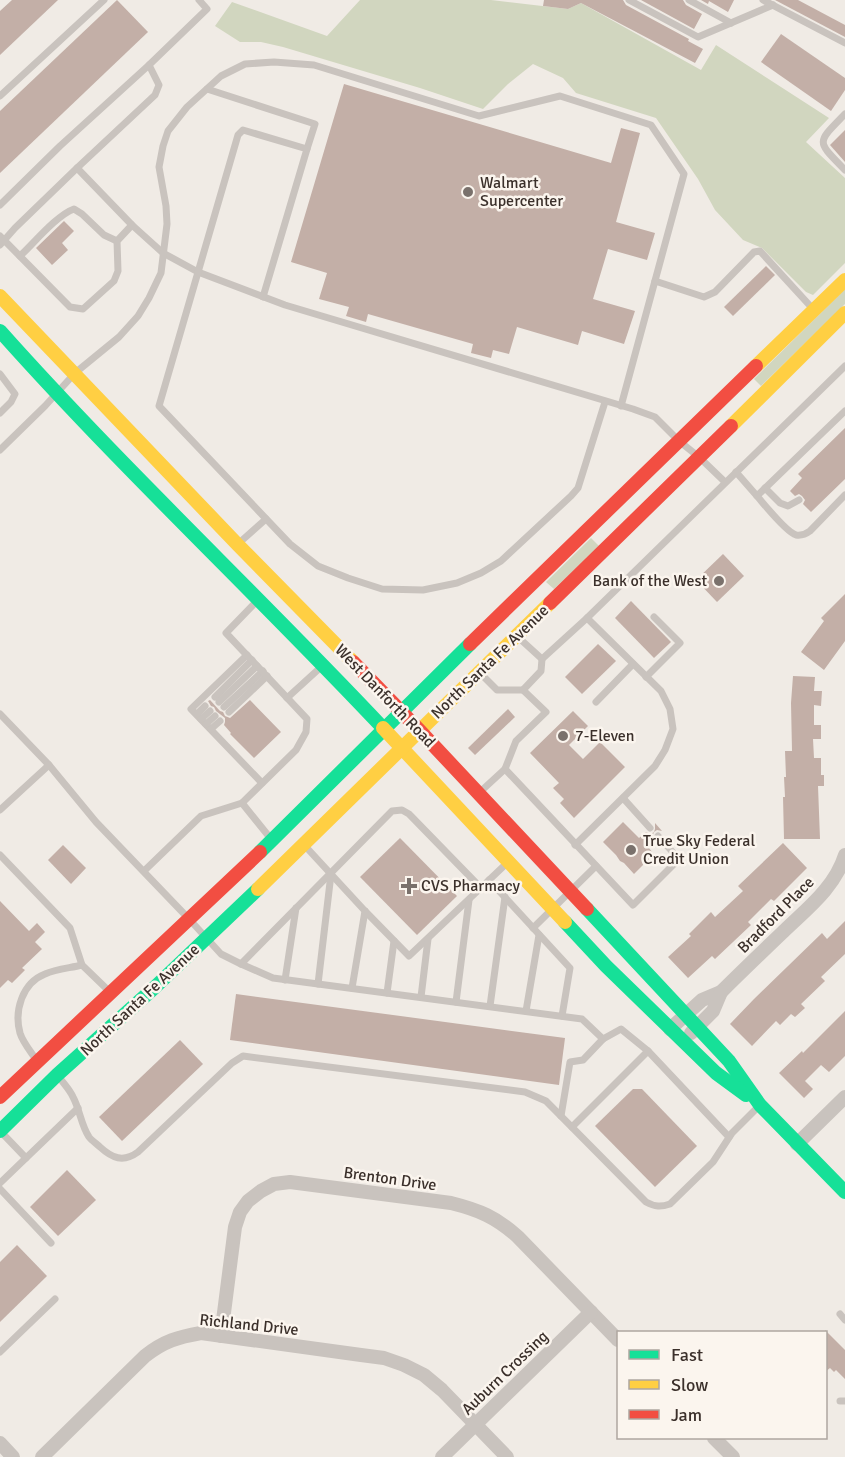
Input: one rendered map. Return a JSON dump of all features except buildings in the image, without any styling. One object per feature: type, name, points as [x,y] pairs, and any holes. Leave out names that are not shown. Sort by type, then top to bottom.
[{"type":"main road","name":"North Santa Fe Avenue","points":[[0,1097],[272,841],[401,712],[845,280]]},
{"type":"main road","name":"West Danforth Road","points":[[0,296],[420,731],[729,1061],[760,1105],[845,1192]]},
{"type":"main road","name":"North Santa Fe Avenue","points":[[0,1131],[304,845],[845,313]]},
{"type":"main road","name":"West Danforth Road","points":[[0,332],[56,394],[163,504],[323,664],[606,966],[716,1073],[760,1105]]},
{"type":"main road","points":[[163,504],[208,532],[227,551],[238,545]]},
{"type":"main road","points":[[517,636],[508,628],[525,611],[540,577]]},
{"type":"main road","points":[[78,1057],[103,1018],[118,1003],[111,994]]},
{"type":"main road","points":[[0,1115],[16,1099],[32,1066]]},
{"type":"street","name":"Bradford Place","points":[[670,1029],[702,1000],[721,992],[820,896],[835,877],[845,855]]},
{"type":"street","name":"Bradford Place","points":[[683,1041],[713,1011],[721,992]]},
{"type":"street","points":[[797,1144],[845,1097]]},
{"type":"street","name":"Brenton Drive","points":[[221,1336],[235,1227],[240,1212],[248,1201],[261,1191],[274,1184],[290,1182],[451,1203],[487,1215],[503,1224],[518,1237],[617,1339]]},
{"type":"street","name":"Auburn Crossing","points":[[442,1457],[591,1312]]},
{"type":"street","name":"Richland Drive","points":[[42,1457],[156,1347],[167,1341],[201,1333],[373,1357],[404,1365],[424,1375],[442,1390],[507,1457]]},
{"type":"street","points":[[716,1439],[733,1457]]},
{"type":"street","points":[[0,1443],[13,1457]]},
{"type":"lane","points":[[0,96],[104,0]]},
{"type":"lane","points":[[0,205],[207,9],[199,0]]},
{"type":"lane","points":[[629,0],[698,37],[773,5]]},
{"type":"lane","points":[[689,0],[731,23]]},
{"type":"lane","points":[[763,0],[845,44]]},
{"type":"lane","points":[[0,450],[75,373],[119,337],[138,316],[161,273],[166,206],[159,167],[168,131],[187,106],[221,76],[245,64],[274,62],[314,65],[479,116],[560,96],[651,125],[684,174],[621,406]]},
{"type":"lane","points":[[132,225],[117,241],[118,271],[114,281],[83,309],[70,307],[1,240],[155,95],[159,86],[149,65]]},
{"type":"lane","points":[[207,89],[315,124],[263,297]]},
{"type":"lane","points":[[845,114],[822,140],[826,150],[845,170]]},
{"type":"lane","points":[[307,149],[243,130],[238,135],[159,406],[290,544],[318,566],[382,589],[423,590],[457,583],[481,573],[501,561],[578,488],[605,402]]},
{"type":"lane","points":[[77,168],[132,225],[163,253],[198,272],[302,311],[655,417],[725,482]]},
{"type":"lane","points":[[20,256],[50,227],[74,209],[104,236],[117,241]]},
{"type":"lane","points":[[655,281],[704,297],[715,292],[754,252],[760,251],[814,310]]},
{"type":"lane","points":[[542,659],[588,618],[845,366]]},
{"type":"lane","points":[[0,374],[15,394],[11,402],[0,413]]},
{"type":"lane","points":[[757,496],[845,411]]},
{"type":"lane","points":[[736,472],[784,526],[798,535],[810,531],[845,495]]},
{"type":"lane","points":[[765,488],[780,503],[788,506],[799,500]]},
{"type":"lane","points":[[238,545],[266,519]]},
{"type":"lane","points":[[144,871],[201,816],[242,803],[296,750],[306,732],[307,719],[226,633],[258,600]]},
{"type":"lane","points":[[646,676],[680,643],[654,617]]},
{"type":"lane","points":[[575,845],[655,766],[665,750],[673,729],[670,709],[661,691],[588,618]]},
{"type":"lane","points":[[517,636],[542,659],[542,671],[523,690]]},
{"type":"lane","points":[[287,698],[323,664]]},
{"type":"lane","points":[[596,702],[633,664]]},
{"type":"lane","points":[[257,666],[222,704],[257,666]]},
{"type":"lane","points":[[201,719],[257,666]]},
{"type":"lane","points":[[478,794],[505,769],[516,741],[546,712],[523,690],[498,690],[480,673]]},
{"type":"lane","points":[[201,719],[212,713],[201,719]]},
{"type":"lane","points":[[0,714],[49,765],[96,822],[221,954],[273,978],[582,1018],[603,1039]]},
{"type":"lane","points":[[201,719],[262,783]]},
{"type":"lane","points":[[0,810],[49,765]]},
{"type":"lane","points":[[505,769],[633,905],[679,859],[658,836]]},
{"type":"lane","points":[[623,798],[650,828]]},
{"type":"lane","points":[[242,803],[272,841]]},
{"type":"lane","points":[[241,964],[392,811],[402,810],[410,814],[481,888]]},
{"type":"lane","points":[[304,845],[409,956],[509,862]]},
{"type":"lane","points":[[0,855],[70,928],[82,965],[111,994]]},
{"type":"lane","points":[[533,928],[596,866]]},
{"type":"lane","points":[[318,984],[331,874]]},
{"type":"lane","points":[[489,880],[570,969],[562,1016]]},
{"type":"lane","points":[[490,1006],[505,897]]},
{"type":"lane","points":[[456,1002],[469,899]]},
{"type":"lane","points":[[285,980],[296,908]]},
{"type":"lane","points":[[352,988],[365,911]]},
{"type":"lane","points":[[526,1011],[539,935]]},
{"type":"lane","points":[[421,997],[428,939]]},
{"type":"lane","points":[[387,993],[394,941]]},
{"type":"lane","points":[[32,1066],[21,1035],[18,1018],[22,996],[29,986],[44,974],[82,965]]},
{"type":"lane","points":[[561,1116],[570,1062],[583,1060],[603,1039],[621,1029],[648,1051],[729,1137]]},
{"type":"lane","points":[[572,1128],[648,1051]]},
{"type":"lane","points":[[57,1076],[72,1094],[89,1137],[107,1154],[123,1159],[138,1152],[232,1063],[243,1056],[525,1092],[546,1101],[646,1202],[662,1207],[670,1204],[713,1162],[729,1137],[760,1105]]},
{"type":"lane","points":[[0,1183],[78,1108]]},
{"type":"lane","points":[[0,1131],[26,1158]]},
{"type":"lane","points":[[0,1189],[51,1243]]},
{"type":"lane","points":[[0,1352],[56,1299]]},
{"type":"green space","points":[[360,0],[491,0],[568,9],[581,3],[701,70],[716,45],[829,118],[806,142],[845,178],[845,263],[813,295],[806,292],[762,248],[743,240],[715,210],[698,179],[656,118],[576,93],[563,78],[533,64],[508,84],[483,109],[283,47],[261,42],[240,42],[215,26],[232,2],[327,36]]},
{"type":"green space","points":[[845,289],[845,304],[761,386],[754,379]]},
{"type":"green space","points":[[591,538],[599,546],[554,589],[546,582]]},
{"type":"traffic: fast","points":[[0,331],[94,432],[383,728]]},
{"type":"traffic: fast","points":[[260,852],[470,644]]},
{"type":"traffic: fast","points":[[0,1131],[57,1075],[154,988],[258,889]]},
{"type":"traffic: fast","points":[[587,909],[729,1061],[760,1105],[845,1192]]},
{"type":"traffic: fast","points":[[565,922],[606,966],[716,1073],[746,1095]]},
{"type":"traffic: slow","points":[[756,366],[845,280]]},
{"type":"traffic: slow","points":[[0,296],[353,662]]},
{"type":"traffic: slow","points":[[731,426],[845,313]]},
{"type":"traffic: slow","points":[[258,889],[550,603]]},
{"type":"traffic: slow","points":[[383,728],[565,922]]},
{"type":"traffic: jam","points":[[470,644],[756,366]]},
{"type":"traffic: jam","points":[[550,603],[731,426]]},
{"type":"traffic: jam","points":[[353,662],[587,909]]},
{"type":"traffic: jam","points":[[0,1097],[260,852]]},
{"type":"place","name":"Walmart Supercenter","points":[[468,192]]},
{"type":"place","name":"Bank of the West","points":[[719,581]]},
{"type":"place","name":"7-Eleven","points":[[563,736]]},
{"type":"place","name":"True Sky Federal Credit Union","points":[[631,850]]},
{"type":"place","name":"CVS Pharmacy","points":[[409,886]]}]
